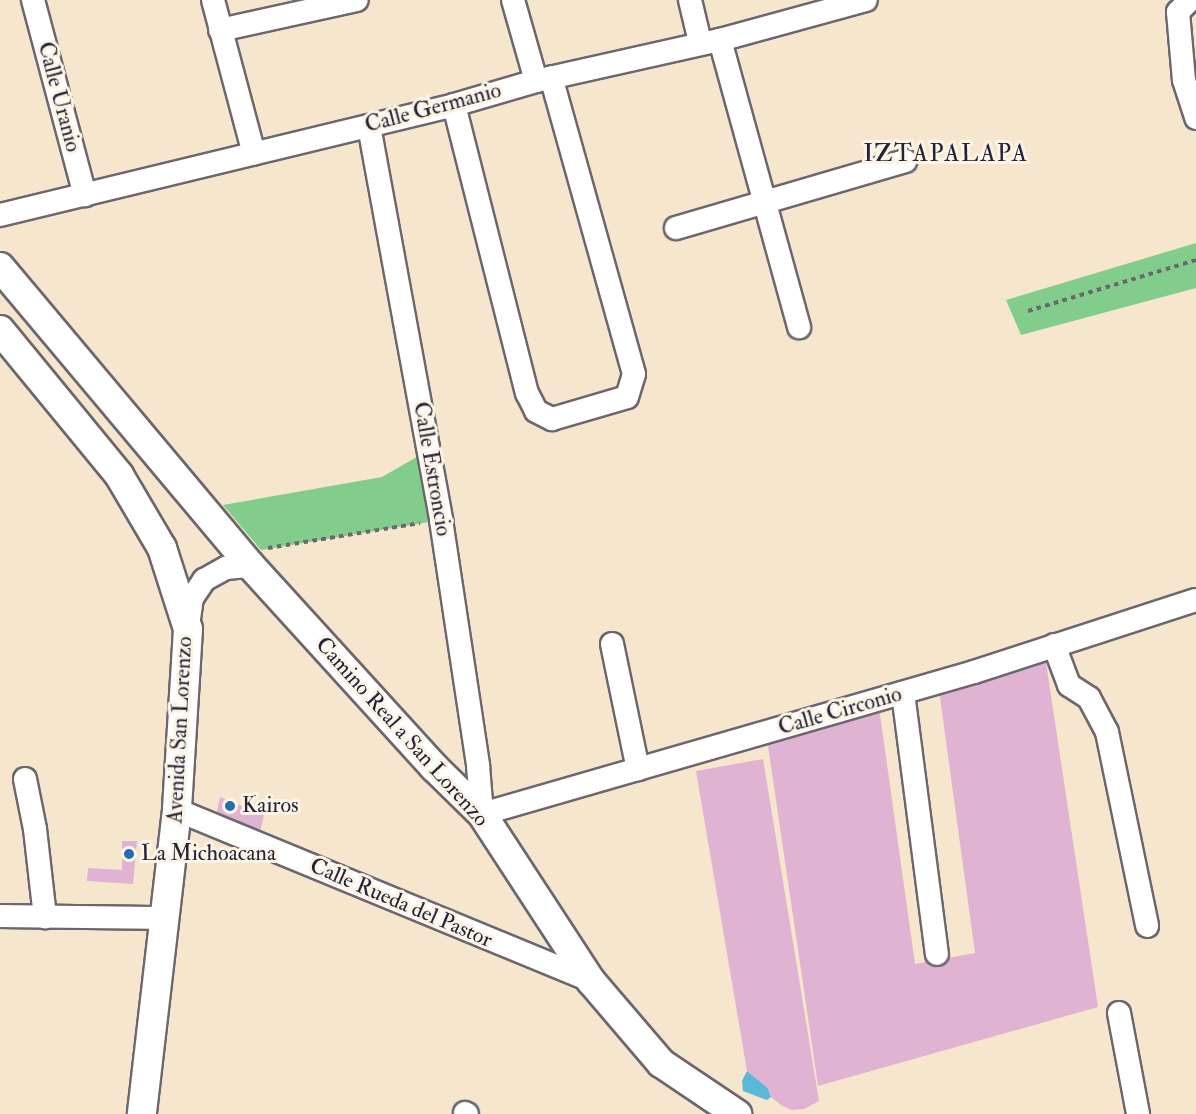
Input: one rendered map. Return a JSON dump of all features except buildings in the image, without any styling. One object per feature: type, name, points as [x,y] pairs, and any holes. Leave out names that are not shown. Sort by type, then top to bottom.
[{"type":"main road","points":[[0,267],[260,557]]},
{"type":"main road","name":"Avenida San Lorenzo","points":[[0,330],[119,475],[162,548],[188,629],[177,810],[142,1114]]},
{"type":"main road","name":"Camino Real a San Lorenzo","points":[[260,557],[434,767],[482,814],[591,981],[661,1063],[737,1114]]},
{"type":"street","name":"Calle Uranio","points":[[33,0],[86,195]]},
{"type":"street","points":[[213,0],[254,154]]},
{"type":"street","points":[[220,30],[357,0]]},
{"type":"street","points":[[454,105],[527,393],[536,411],[552,419],[627,397],[634,374],[544,79],[513,0]]},
{"type":"street","points":[[690,0],[710,41],[765,203],[799,327]]},
{"type":"street","name":"Calle Germanio","points":[[0,214],[454,105],[544,79],[710,41],[835,4],[866,0]]},
{"type":"street","points":[[1190,0],[1178,12],[1184,80],[1196,118]]},
{"type":"street","name":"Calle Estroncio","points":[[369,126],[441,520],[478,766],[482,814]]},
{"type":"street","points":[[676,228],[905,161]]},
{"type":"street","points":[[188,629],[188,608],[204,580],[226,567],[260,557]]},
{"type":"street","name":"Calle Circonio","points":[[482,814],[903,693],[1196,600]]},
{"type":"street","points":[[612,644],[638,769]]},
{"type":"street","points":[[1054,645],[1069,685],[1089,698],[1107,732],[1147,926]]},
{"type":"street","points":[[903,693],[936,954]]},
{"type":"street","points":[[25,779],[35,829],[45,917]]},
{"type":"street","name":"Calle Rueda del Pastor","points":[[177,810],[591,981]]},
{"type":"street","points":[[0,916],[163,918]]},
{"type":"street","points":[[1119,1013],[1138,1114]]},
{"type":"path","points":[[1028,311],[1196,260]]},
{"type":"path","points":[[260,557],[441,520]]},
{"type":"green space","points":[[1196,243],[1196,288],[1021,335],[1006,300]]},
{"type":"green space","points":[[429,450],[441,520],[261,550],[223,505],[382,477]]},
{"type":"water","points":[[747,1071],[768,1088],[771,1097],[767,1100],[743,1091],[742,1081]]},
{"type":"place","name":"Kairos","points":[[230,806]]},
{"type":"place","name":"La Michoacana","points":[[129,854]]},
{"type":"district","name":"IZTAPALAPA","points":[[946,154]]}]
